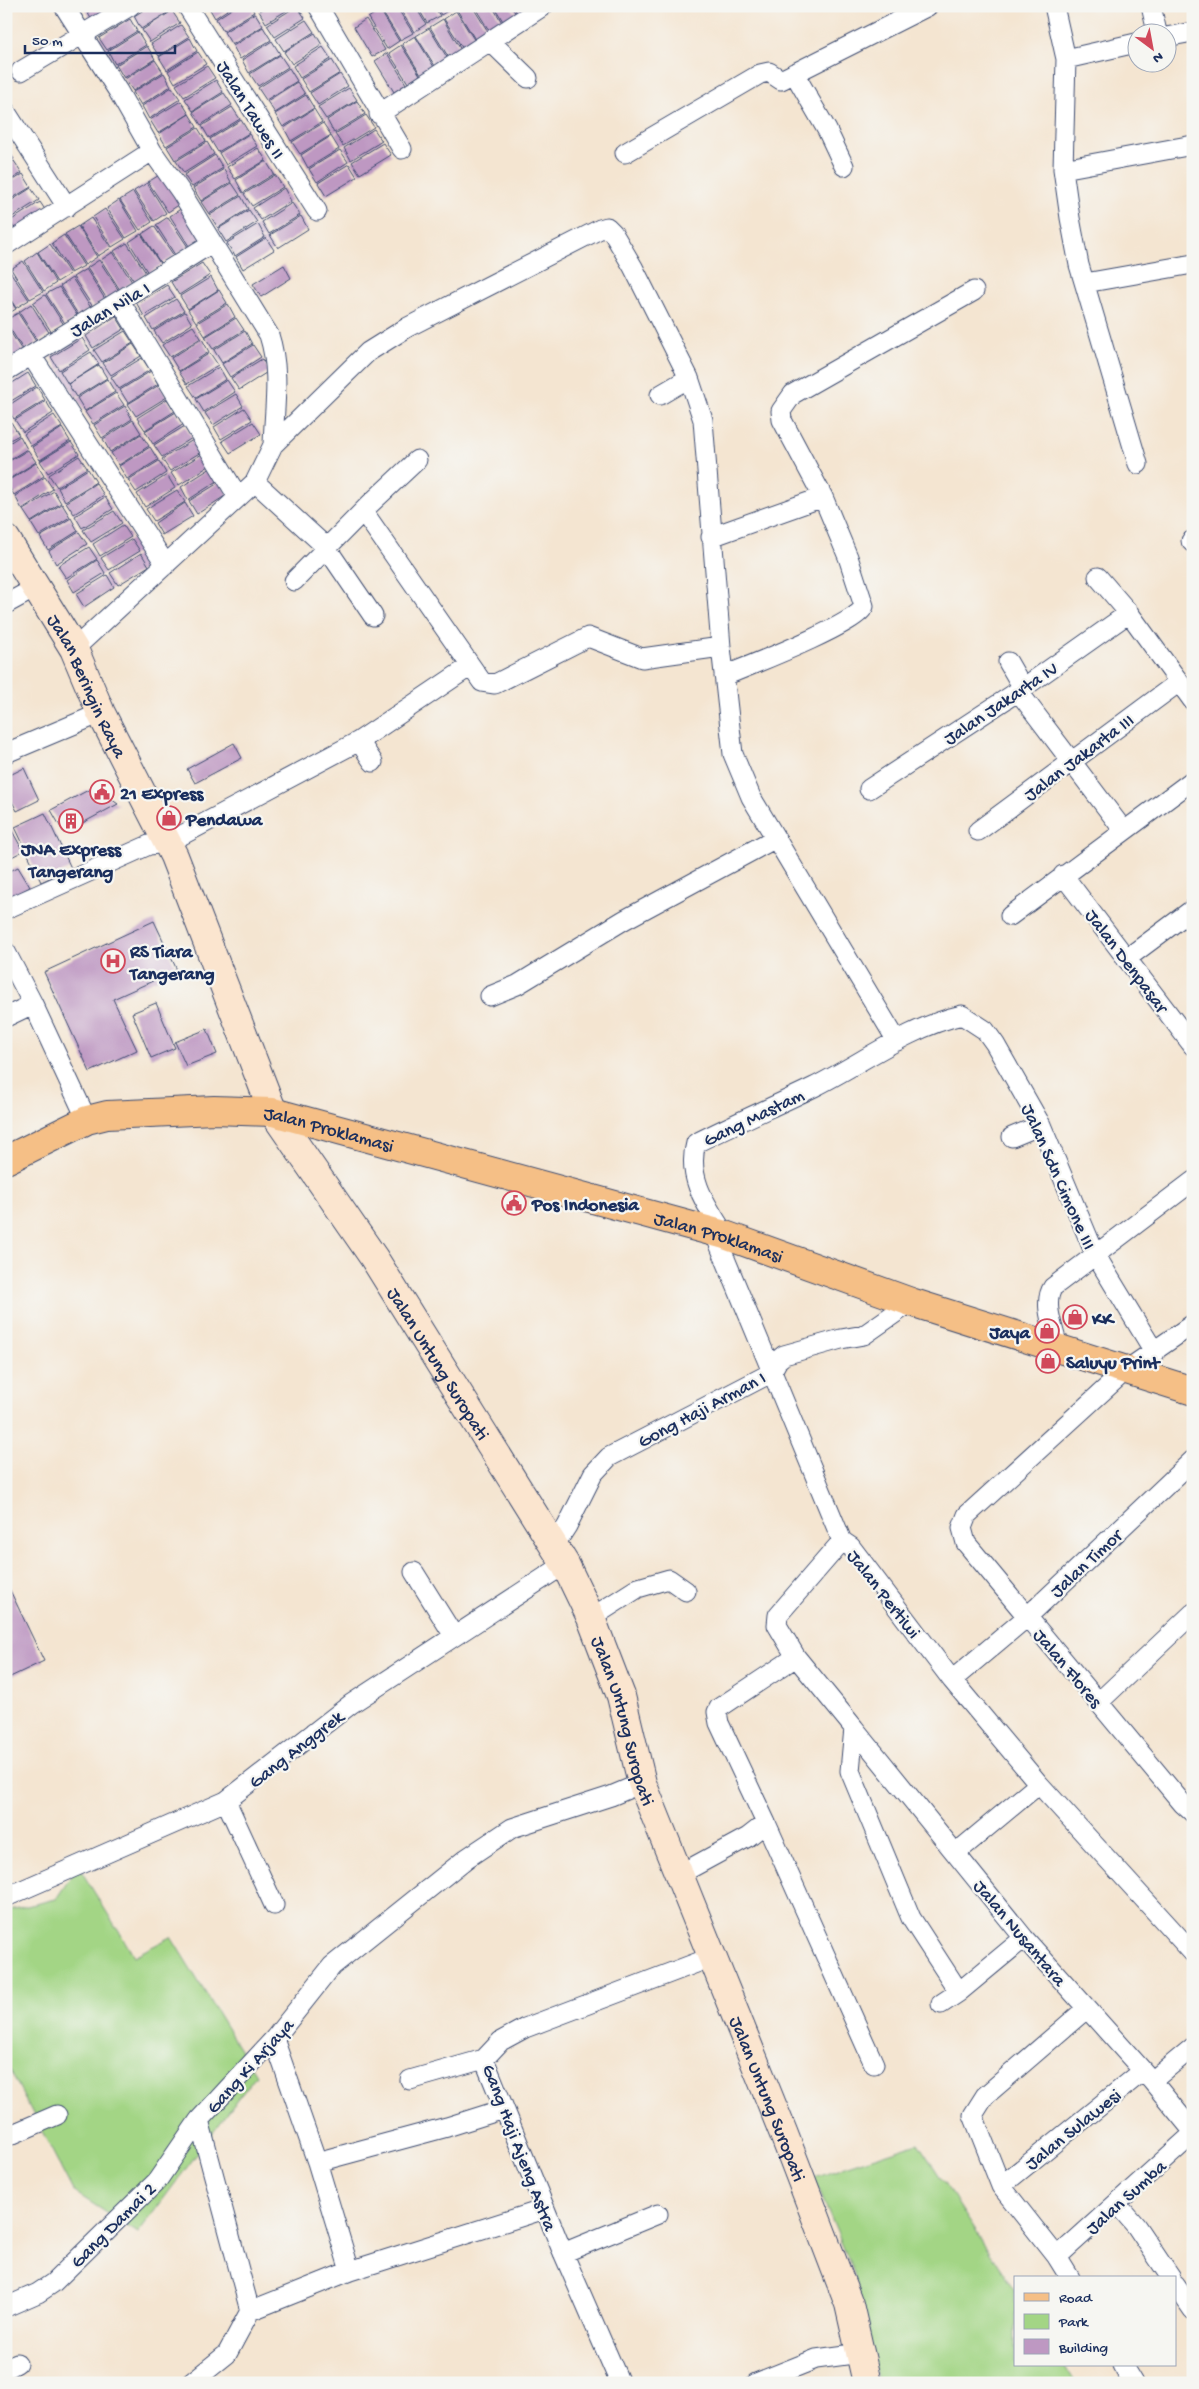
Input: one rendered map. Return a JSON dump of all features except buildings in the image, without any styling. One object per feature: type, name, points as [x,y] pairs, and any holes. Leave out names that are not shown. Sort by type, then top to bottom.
[{"type":"main road","name":"Jalan Proklamasi","points":[[6,1160],[87,1120],[107,1115],[214,1110],[273,1112],[719,1233],[911,1302],[1058,1346],[1125,1371],[1193,1391]]},
{"type":"street","points":[[64,6],[152,151],[212,243],[269,336],[276,355],[277,381],[273,445]]},
{"type":"street","points":[[21,71],[130,6]]},
{"type":"street","name":"Jalan Tawes II","points":[[188,6],[317,211]]},
{"type":"street","points":[[379,114],[543,6]]},
{"type":"street","points":[[625,153],[760,74],[768,72],[781,80],[928,6]]},
{"type":"street","points":[[1054,6],[1066,59],[1063,169],[1070,218],[1085,283],[1138,464]]},
{"type":"street","points":[[1152,6],[1155,22]]},
{"type":"street","points":[[326,9],[379,114],[402,149]]},
{"type":"street","points":[[1176,35],[1193,32]]},
{"type":"street","points":[[490,41],[528,78]]},
{"type":"street","points":[[1066,59],[1126,45]]},
{"type":"street","points":[[794,73],[827,130],[844,166]]},
{"type":"street","points":[[6,112],[67,207]]},
{"type":"street","points":[[1063,169],[1193,145]]},
{"type":"street","points":[[6,245],[152,151]]},
{"type":"street","points":[[74,649],[255,482],[273,445],[368,352],[408,327],[607,227],[613,233],[633,267],[689,378],[703,420],[711,537],[733,754],[751,797],[897,1041]]},
{"type":"street","name":"Jalan Nila I","points":[[6,371],[212,243]]},
{"type":"street","points":[[1085,283],[1193,264]]},
{"type":"street","points":[[724,676],[821,634],[856,616],[863,610],[864,602],[823,497],[786,431],[781,411],[785,403],[793,394],[974,291]]},
{"type":"street","points":[[120,301],[238,497]]},
{"type":"street","points":[[31,355],[166,565]]},
{"type":"street","points":[[660,395],[689,378]]},
{"type":"street","points":[[294,581],[326,547],[417,460]]},
{"type":"street","points":[[255,482],[326,547],[373,616]]},
{"type":"street","points":[[711,537],[823,497]]},
{"type":"street","points":[[363,511],[469,667],[482,682],[495,684],[588,637],[642,658],[721,647]]},
{"type":"street","name":"Jalan Beringin Raya","points":[[6,539],[74,649],[101,713],[167,842],[273,1112]]},
{"type":"street","points":[[1098,577],[1129,614],[1193,700]]},
{"type":"street","points":[[6,604],[36,587]]},
{"type":"street","name":"Jalan Jakarta IV","points":[[869,789],[1129,614]]},
{"type":"street","points":[[1008,662],[1020,689],[1070,762],[1124,831]]},
{"type":"street","points":[[6,909],[149,845],[167,842],[359,742],[469,667]]},
{"type":"street","name":"Jalan Jakarta III","points":[[978,831],[1179,682]]},
{"type":"street","points":[[6,753],[101,713]]},
{"type":"street","points":[[359,742],[373,762]]},
{"type":"street","points":[[1010,916],[1193,780]]},
{"type":"street","points":[[490,996],[517,985],[624,920],[776,838]]},
{"type":"street","name":"Jalan Denpasar","points":[[1063,875],[1193,1046]]},
{"type":"street","points":[[1126,959],[1193,908]]},
{"type":"street","points":[[6,952],[33,1004],[87,1120]]},
{"type":"street","points":[[6,1016],[33,1004]]},
{"type":"street","name":"Jalan Sdn Cimone III","points":[[897,1041],[949,1018],[962,1016],[972,1020],[985,1030],[995,1044],[1041,1125],[1095,1254],[1155,1353]]},
{"type":"street","name":"Gang Mastam","points":[[719,1233],[697,1188],[694,1152],[696,1142],[814,1087],[897,1041]]},
{"type":"street","name":"Jalan Untung Suropati","points":[[273,1112],[374,1258],[559,1555],[591,1618],[622,1696],[642,1783],[680,1874],[850,2304],[867,2383]]},
{"type":"street","points":[[1012,1137],[1041,1125]]},
{"type":"street","points":[[1058,1346],[1048,1304],[1048,1294],[1053,1287],[1193,1181]]},
{"type":"street","points":[[719,1233],[771,1373],[842,1541]]},
{"type":"street","name":"Gong Haji Arman I","points":[[559,1555],[567,1526],[593,1474],[610,1457],[771,1373],[778,1360],[784,1355],[841,1339],[864,1335],[911,1302]]},
{"type":"street","points":[[1125,1371],[1155,1353],[1193,1324]]},
{"type":"street","name":"Jalan Flores","points":[[1125,1371],[967,1516],[962,1528],[966,1543],[1182,1804],[1193,1813]]},
{"type":"street","name":"Jalan Timor","points":[[952,1680],[1026,1617],[1193,1460]]},
{"type":"street","name":"Jalan Pertiwi","points":[[854,1728],[796,1657],[777,1625],[778,1615],[842,1541],[851,1547],[952,1680],[1040,1784],[1193,1953]]},
{"type":"street","name":"Gang Anggrek","points":[[6,1897],[226,1801],[351,1704],[454,1636],[559,1555]]},
{"type":"street","points":[[414,1572],[454,1636]]},
{"type":"street","points":[[591,1618],[638,1588],[669,1579],[686,1591]]},
{"type":"street","points":[[1099,1702],[1193,1614]]},
{"type":"street","points":[[796,1657],[719,1708],[717,1712],[719,1723],[874,2064]]},
{"type":"street","points":[[854,1728],[850,1771],[911,1918],[959,1992]]},
{"type":"street","name":"Jalan Nusantara","points":[[854,1728],[1024,1938],[1147,2076],[1193,2133]]},
{"type":"street","name":"Gang Ki Arjaya","points":[[250,2311],[199,2120],[274,2039],[332,1966],[467,1858],[512,1828],[611,1796],[642,1783]]},
{"type":"street","points":[[956,1853],[1040,1784]]},
{"type":"street","points":[[226,1801],[274,1905]]},
{"type":"street","points":[[680,1874],[748,1838],[766,1823]]},
{"type":"street","points":[[941,2004],[959,1992],[1024,1938]]},
{"type":"street","name":"Gang Haji Ajeng Astra","points":[[620,2383],[562,2252],[484,2059],[502,2041],[518,2031],[712,1957]]},
{"type":"street","points":[[1069,2276],[1057,2257],[1002,2186],[973,2115],[985,2096],[1086,2009]]},
{"type":"street","points":[[274,2039],[317,2162],[350,2271]]},
{"type":"street","name":"Jalan Sulawesi","points":[[1002,2186],[1147,2076],[1193,2047]]},
{"type":"street","points":[[410,2080],[484,2059]]},
{"type":"street","points":[[317,2162],[447,2127],[504,2109]]},
{"type":"street","points":[[6,2137],[57,2115]]},
{"type":"street","name":"Gang Damai 2","points":[[6,2307],[45,2289],[60,2276],[156,2181],[199,2120]]},
{"type":"street","name":"Jalan Sumba","points":[[1057,2257],[1193,2133]]},
{"type":"street","points":[[1117,2204],[1136,2226],[1170,2276]]},
{"type":"street","points":[[191,2383],[228,2354],[250,2311],[350,2271],[544,2209]]},
{"type":"street","points":[[562,2252],[658,2214]]},
{"type":"street","points":[[1176,2285],[1193,2310]]},
{"type":"street","points":[[756,2383],[816,2359],[861,2354]]},
{"type":"street","points":[[1123,2366],[1133,2383]]},
{"type":"green space","points":[[78,1866],[134,1956],[171,1937],[256,2075],[138,2233],[73,2191],[6,2062],[6,1911],[56,1899]]},
{"type":"green space","points":[[918,2143],[1014,2289],[1014,2366],[1065,2366],[1075,2383],[878,2383],[854,2273],[814,2177]]},
{"type":"place","name":"21 Express","points":[[102,792]]},
{"type":"place","name":"Pendawa","points":[[169,818]]},
{"type":"place","name":"JNA Express Tangerang","points":[[71,821]]},
{"type":"place","name":"RS Tiara Tangerang","points":[[113,961]]},
{"type":"place","name":"Pos Indonesia","points":[[514,1203]]},
{"type":"place","name":"KK","points":[[1075,1317]]},
{"type":"place","name":"Jaya","points":[[1047,1331]]},
{"type":"place","name":"Saluyu Print","points":[[1048,1361]]}]
